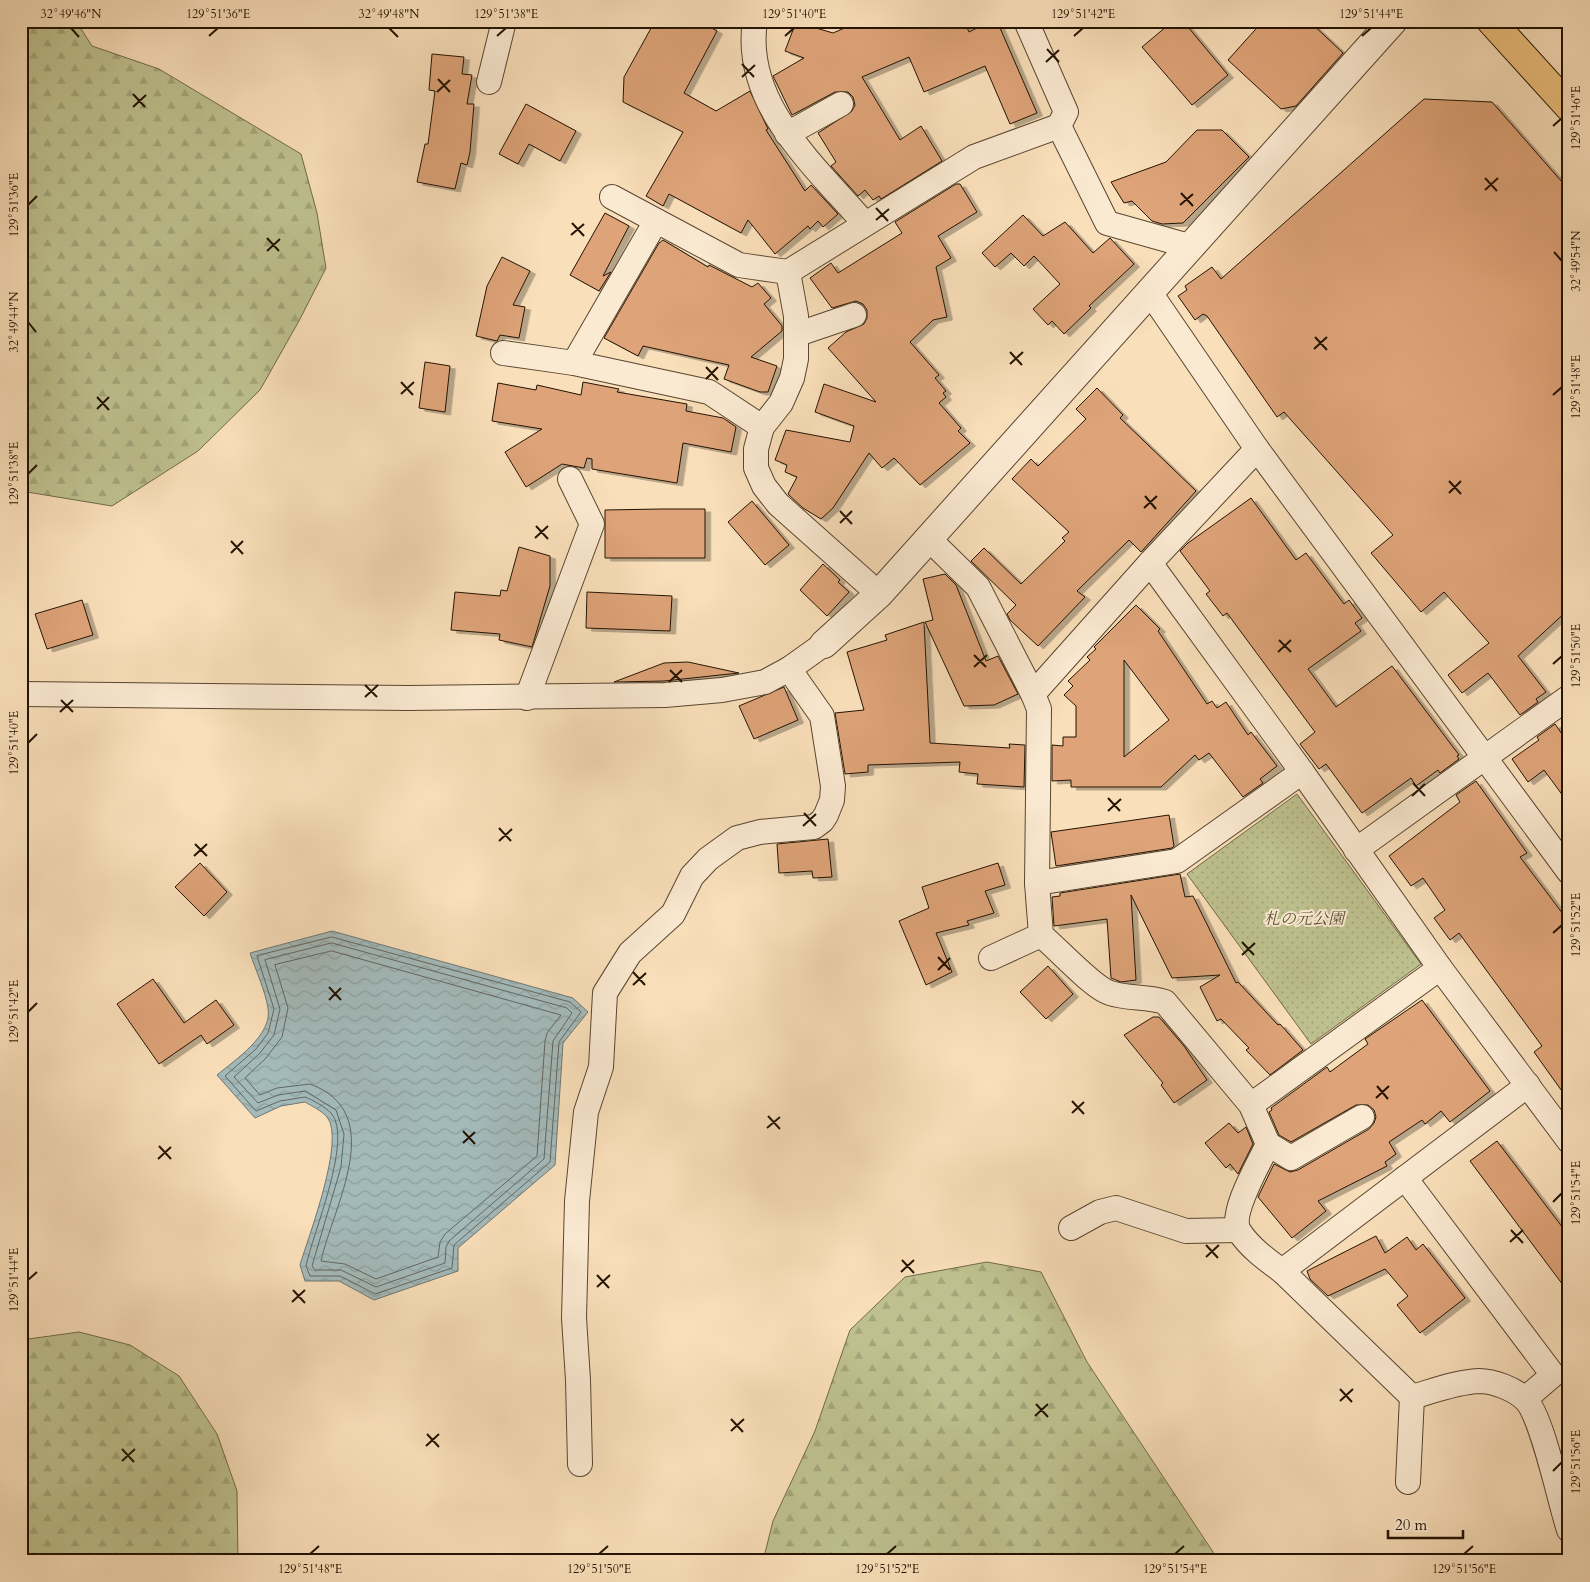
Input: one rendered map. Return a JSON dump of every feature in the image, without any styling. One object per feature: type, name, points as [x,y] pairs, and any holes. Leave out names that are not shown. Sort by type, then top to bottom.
[{"type":"highway","points":[[1492,21],[1569,107]]},
{"type":"street","points":[[489,82],[504,21]]},
{"type":"street","points":[[755,21],[753,34],[757,74],[787,134],[865,224]]},
{"type":"street","points":[[612,197],[739,265],[788,272],[974,157],[1059,126],[1066,112],[1026,21]]},
{"type":"street","points":[[21,694],[527,698],[656,695],[722,690],[765,682],[789,669],[824,644],[880,594],[1151,294],[1189,246],[1294,133],[1393,21]]},
{"type":"street","points":[[787,134],[841,104]]},
{"type":"street","points":[[1059,126],[1107,223],[1189,246]]},
{"type":"street","points":[[574,363],[656,221]]},
{"type":"street","points":[[788,272],[798,334],[796,359],[792,378],[781,403],[762,427],[756,449],[756,468],[764,486],[778,504],[880,594]]},
{"type":"street","points":[[1151,294],[1257,449],[1569,872]]},
{"type":"street","points":[[798,334],[854,315]]},
{"type":"street","points":[[503,353],[574,363],[710,392],[762,427]]},
{"type":"street","points":[[1033,694],[1150,563],[1257,449]]},
{"type":"street","points":[[527,698],[592,524],[570,479]]},
{"type":"street","points":[[929,539],[978,587],[1039,709],[1037,883],[1041,934],[1098,985],[1110,993],[1155,998],[1165,1002],[1251,1105],[1268,1144],[1291,1158],[1362,1117]]},
{"type":"street","points":[[1150,563],[1302,772],[1440,968],[1569,1141]]},
{"type":"street","points":[[580,1464],[574,1318],[577,1201],[586,1112],[601,1067],[604,994],[630,954],[673,914],[692,876],[708,859],[737,838],[760,832],[814,827],[826,815],[832,800],[832,786],[822,716],[789,669]]},
{"type":"street","points":[[1356,850],[1569,697]]},
{"type":"street","points":[[1037,883],[1177,861],[1302,772]]},
{"type":"street","points":[[991,958],[1041,934]]},
{"type":"street","points":[[1251,1105],[1440,968]]},
{"type":"street","points":[[1282,1271],[1528,1085]]},
{"type":"street","points":[[1268,1144],[1245,1192],[1238,1213],[1238,1230],[1261,1255],[1282,1271],[1412,1397],[1408,1482]]},
{"type":"street","points":[[1405,1178],[1553,1375],[1525,1399]]},
{"type":"street","points":[[1071,1228],[1100,1212],[1116,1208],[1186,1231],[1238,1230]]},
{"type":"street","points":[[1412,1397],[1458,1384],[1480,1381],[1497,1384],[1525,1399],[1539,1425],[1563,1486],[1569,1530]]},
{"type":"green space","points":[[21,21],[76,21],[92,46],[159,69],[301,154],[317,213],[326,268],[260,390],[198,451],[112,506],[21,491]]},
{"type":"green space","name":"札の元公園","points":[[1297,794],[1421,964],[1311,1044],[1187,874]]},
{"type":"green space","points":[[987,1262],[1041,1272],[1087,1362],[1219,1561],[763,1561],[773,1521],[815,1431],[850,1330],[905,1277]]},
{"type":"green space","points":[[79,1332],[130,1345],[179,1376],[217,1434],[237,1491],[238,1561],[21,1561],[21,1340]]},
{"type":"water","points":[[332,931],[573,998],[588,1012],[563,1043],[555,1165],[458,1248],[458,1271],[374,1300],[339,1281],[305,1281],[300,1265],[324,1189],[329,1166],[332,1129],[327,1117],[305,1102],[281,1106],[255,1118],[217,1075],[251,1046],[265,1028],[268,1018],[265,994],[250,953]]},
{"type":"building","points":[[655,21],[714,21],[710,27],[717,31],[684,93],[716,111],[750,91],[768,129],[766,130],[805,191],[811,185],[838,214],[823,227],[818,221],[810,229],[808,226],[775,254],[748,220],[741,233],[669,194],[663,206],[646,196],[683,132],[623,102],[624,77]]},
{"type":"building","points":[[861,21],[964,21],[969,32],[991,21],[997,21],[1037,113],[1010,124],[985,66],[924,92],[909,57],[862,77],[900,140],[921,126],[942,161],[881,199],[879,196],[873,200],[865,190],[858,196],[831,166],[836,162],[818,133],[852,111],[855,105],[853,97],[848,92],[835,92],[792,115],[773,76],[804,58],[785,51],[796,22],[833,33]]},
{"type":"building","points":[[1173,21],[1183,21],[1228,75],[1192,105],[1142,47]]},
{"type":"building","points":[[1263,21],[1309,21],[1343,53],[1296,106],[1281,109],[1228,60]]},
{"type":"building","points":[[432,54],[464,57],[462,74],[472,75],[467,104],[474,104],[470,152],[467,165],[461,163],[455,189],[417,182],[425,144],[428,144],[435,91],[429,90]]},
{"type":"building","points":[[1424,99],[1492,102],[1569,190],[1569,609],[1518,656],[1546,692],[1536,699],[1538,702],[1520,715],[1488,673],[1462,693],[1448,675],[1489,643],[1444,592],[1421,612],[1371,553],[1393,535],[1284,412],[1277,417],[1207,316],[1203,314],[1195,320],[1178,296],[1187,290],[1185,286],[1212,267],[1221,279]]},
{"type":"building","points":[[526,104],[576,131],[560,161],[529,144],[518,164],[499,154]]},
{"type":"building","points":[[1197,130],[1222,130],[1249,157],[1183,223],[1162,224],[1152,221],[1132,201],[1124,203],[1111,182],[1166,162]]},
{"type":"building","points":[[956,184],[960,184],[977,212],[938,236],[951,258],[936,267],[947,317],[933,320],[910,342],[939,375],[935,378],[946,391],[943,393],[946,397],[939,403],[961,428],[958,431],[970,443],[920,485],[894,458],[882,468],[869,453],[833,508],[821,519],[803,508],[788,494],[797,477],[785,472],[787,465],[775,460],[786,430],[850,442],[854,426],[815,412],[824,384],[876,402],[828,348],[846,332],[864,324],[867,318],[867,310],[863,304],[856,301],[832,308],[810,278],[831,263],[838,273],[902,233],[895,222]]},
{"type":"building","points":[[605,213],[629,226],[603,276],[611,272],[599,291],[570,275]]},
{"type":"building","points":[[1023,215],[1043,236],[1065,222],[1093,253],[1110,238],[1134,264],[1089,306],[1091,308],[1064,334],[1052,321],[1048,325],[1033,309],[1060,284],[1034,256],[1024,266],[1011,253],[995,267],[982,253]]},
{"type":"building","points":[[663,240],[708,267],[709,265],[752,287],[758,283],[771,298],[764,304],[782,326],[782,331],[751,357],[777,366],[768,392],[760,392],[724,379],[729,365],[643,346],[638,356],[604,338],[659,243]]},
{"type":"building","points":[[502,257],[530,271],[513,305],[525,307],[519,338],[500,335],[497,341],[476,336],[487,286]]},
{"type":"building","points":[[425,362],[450,366],[445,412],[419,408]]},
{"type":"building","points":[[583,382],[619,389],[617,392],[687,404],[686,411],[723,418],[736,427],[731,452],[683,443],[677,483],[592,469],[592,459],[587,458],[584,468],[562,464],[526,487],[505,452],[542,429],[492,421],[498,383],[536,390],[537,385],[581,395]]},
{"type":"building","points":[[1097,388],[1123,415],[1120,418],[1196,491],[1141,552],[1129,540],[1077,591],[1085,597],[1038,646],[1010,620],[1007,614],[1016,605],[971,561],[984,548],[1021,584],[1065,541],[1062,538],[1069,532],[1012,479],[1031,459],[1038,466],[1086,419],[1076,409]]},
{"type":"building","points":[[1251,498],[1296,560],[1306,553],[1344,604],[1349,600],[1362,618],[1355,623],[1361,631],[1308,669],[1336,707],[1392,666],[1459,755],[1457,756],[1459,759],[1440,773],[1438,770],[1416,786],[1411,778],[1362,813],[1326,764],[1319,769],[1300,744],[1315,732],[1227,613],[1223,616],[1206,594],[1210,591],[1180,551],[1188,543]]},
{"type":"building","points":[[752,501],[789,545],[765,565],[728,522]]},
{"type":"building","points":[[705,509],[705,558],[605,558],[605,510]]},
{"type":"building","points":[[519,547],[550,556],[550,586],[532,647],[499,640],[500,634],[451,630],[455,592],[500,596],[501,590],[507,591]]},
{"type":"building","points":[[823,564],[840,580],[838,582],[849,592],[827,616],[800,590]]},
{"type":"building","points":[[945,574],[956,585],[986,661],[998,656],[1018,694],[994,705],[964,706],[925,622],[933,620],[923,579]]},
{"type":"building","points":[[587,592],[672,596],[670,631],[586,628]]},
{"type":"building","points":[[82,600],[93,635],[47,649],[35,614]]},
{"type":"building","points":[[1136,605],[1160,629],[1158,631],[1207,704],[1212,701],[1217,708],[1226,702],[1248,735],[1251,732],[1277,766],[1260,779],[1263,783],[1243,797],[1209,753],[1199,760],[1195,755],[1161,787],[1071,787],[1071,780],[1052,781],[1052,745],[1063,746],[1063,737],[1076,737],[1076,706],[1064,695],[1073,686],[1068,681],[1090,660],[1087,657],[1096,649],[1094,647]],"holes":[[[1124,660],[1169,720],[1124,757]]]},
{"type":"building","points":[[924,622],[930,743],[1010,748],[1009,744],[1025,745],[1024,787],[977,784],[978,774],[959,772],[960,762],[868,765],[868,772],[845,774],[835,713],[864,710],[847,652],[887,640],[885,635]]},
{"type":"building","points":[[688,662],[739,673],[664,681],[614,682],[664,663]]},
{"type":"building","points":[[784,687],[798,720],[754,739],[739,706]]},
{"type":"building","points":[[1555,724],[1569,744],[1569,804],[1544,770],[1528,782],[1512,759],[1539,740],[1537,737]]},
{"type":"building","points":[[1476,781],[1527,853],[1520,857],[1569,922],[1569,1101],[1534,1052],[1542,1046],[1459,933],[1450,940],[1434,918],[1445,910],[1423,878],[1411,886],[1389,856],[1460,802],[1456,795]]},
{"type":"building","points":[[1169,815],[1174,846],[1172,848],[1056,866],[1051,832]]},
{"type":"building","points":[[828,839],[832,877],[813,878],[812,871],[779,873],[777,844]]},
{"type":"building","points":[[200,863],[227,892],[204,916],[175,887]]},
{"type":"building","points":[[998,863],[1005,885],[985,891],[994,913],[967,921],[969,925],[936,933],[952,972],[926,985],[899,921],[929,908],[922,887]]},
{"type":"building","points":[[1180,874],[1185,897],[1193,896],[1236,983],[1238,982],[1278,1025],[1280,1024],[1303,1050],[1270,1075],[1246,1050],[1249,1048],[1221,1019],[1217,1021],[1200,987],[1220,975],[1172,978],[1131,895],[1136,980],[1121,982],[1111,978],[1107,919],[1054,926],[1052,897],[1060,896],[1060,893]]},
{"type":"building","points":[[1048,966],[1073,994],[1046,1019],[1020,992]]},
{"type":"building","points":[[153,979],[184,1023],[216,1000],[234,1025],[207,1044],[201,1035],[159,1064],[117,1004]]},
{"type":"building","points":[[1422,1000],[1490,1091],[1450,1122],[1441,1111],[1425,1124],[1422,1120],[1389,1142],[1396,1154],[1385,1162],[1387,1166],[1318,1201],[1326,1211],[1292,1238],[1258,1197],[1274,1164],[1290,1172],[1298,1170],[1369,1129],[1376,1117],[1374,1110],[1368,1105],[1356,1105],[1291,1142],[1279,1135],[1269,1112],[1272,1110],[1271,1108],[1327,1067],[1330,1072],[1368,1044],[1365,1039]]},
{"type":"building","points":[[1153,1017],[1159,1017],[1184,1046],[1207,1080],[1174,1103],[1161,1085],[1163,1083],[1124,1035]]},
{"type":"building","points":[[1229,1123],[1238,1133],[1246,1127],[1253,1144],[1238,1174],[1230,1164],[1226,1168],[1205,1143]]},
{"type":"building","points":[[1497,1141],[1569,1236],[1569,1293],[1470,1161]]},
{"type":"building","points":[[1376,1236],[1385,1253],[1407,1237],[1416,1250],[1423,1244],[1465,1298],[1420,1333],[1397,1305],[1408,1296],[1385,1269],[1328,1296],[1310,1279],[1307,1271]]}]
